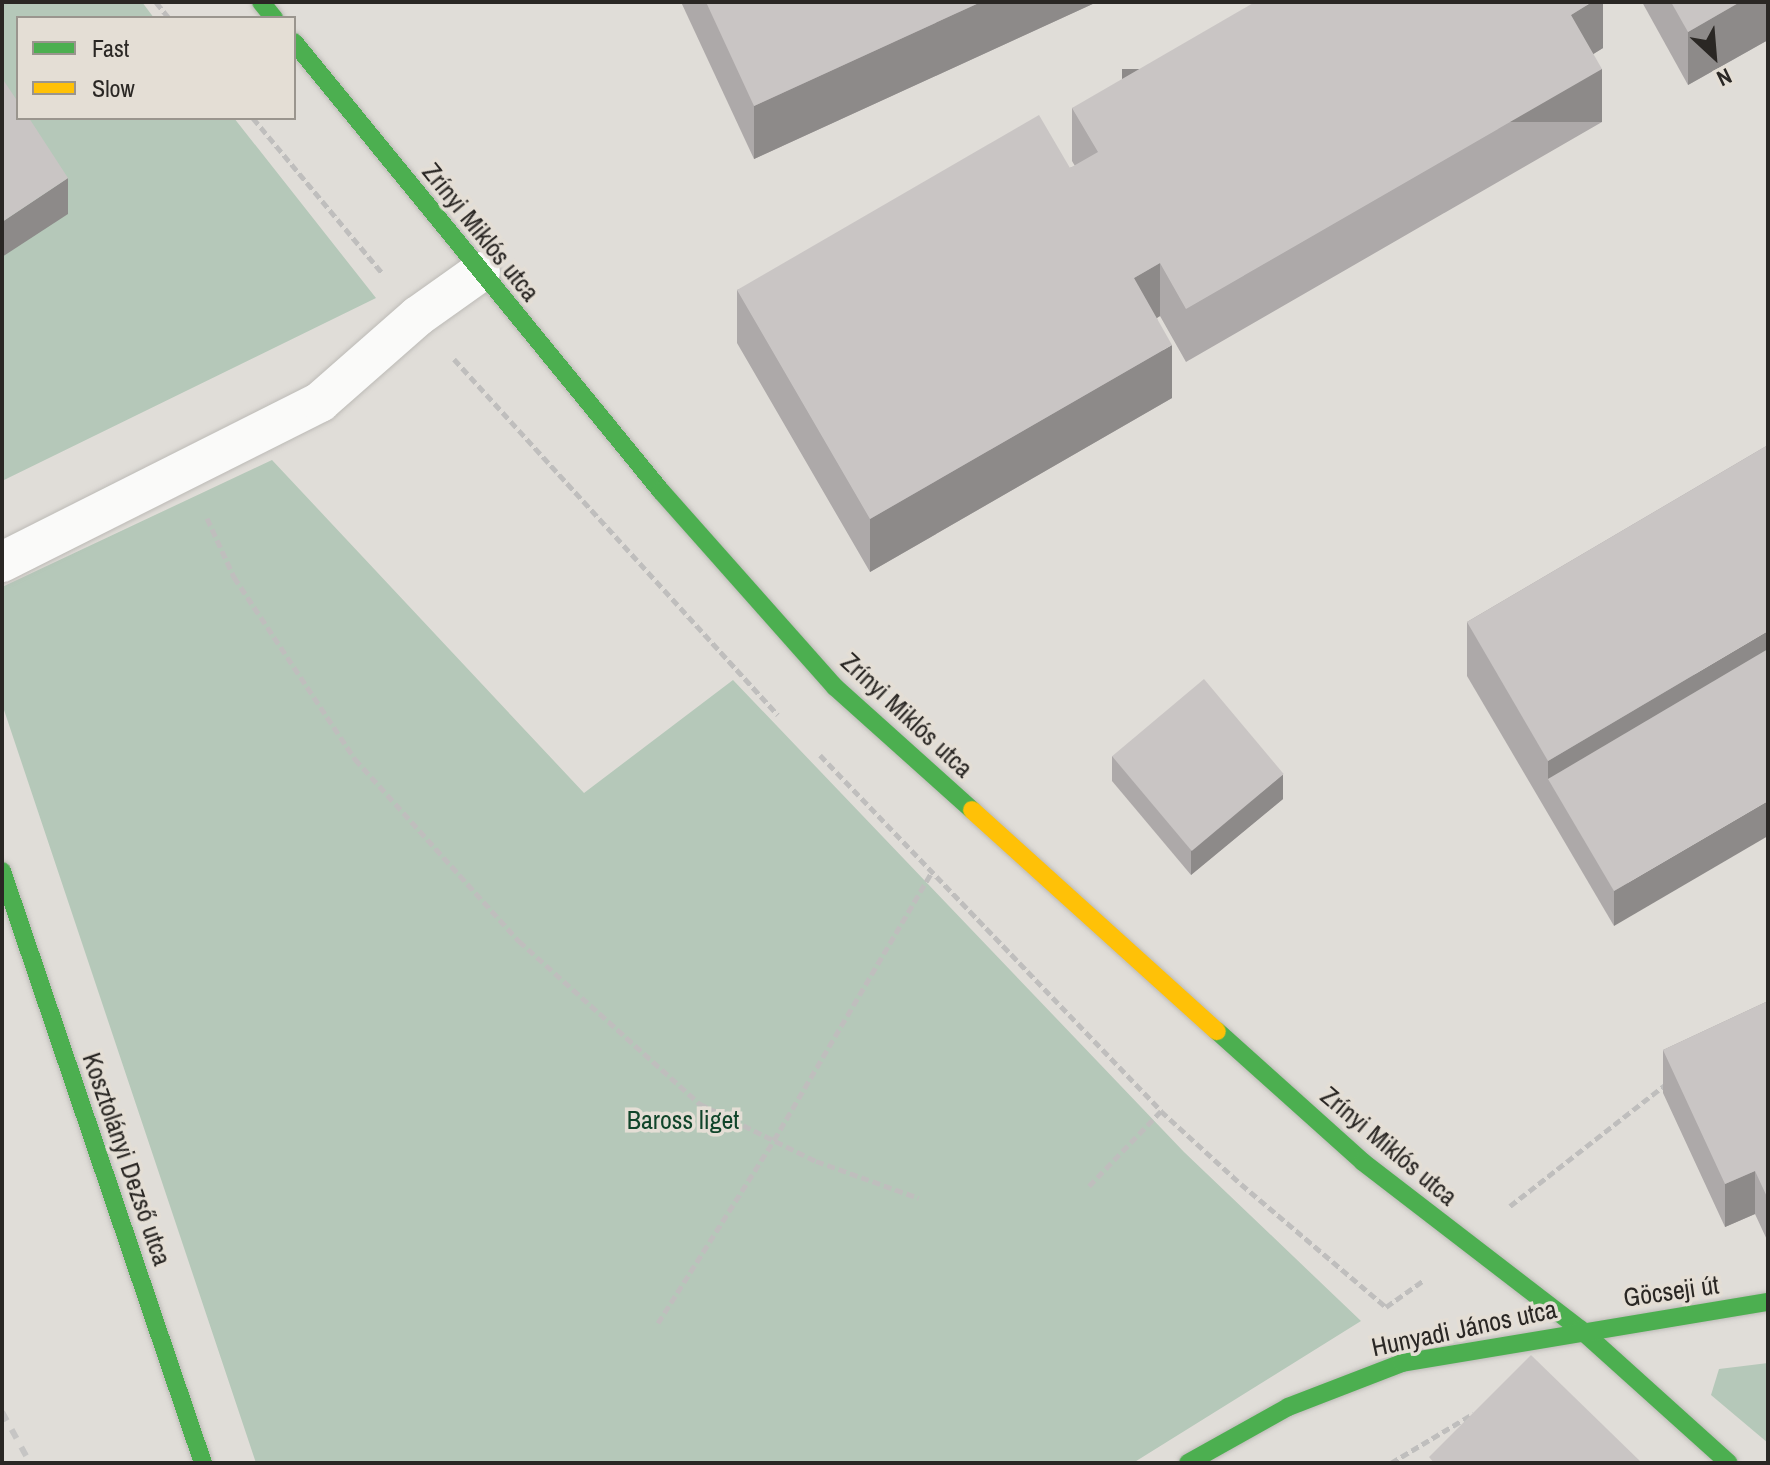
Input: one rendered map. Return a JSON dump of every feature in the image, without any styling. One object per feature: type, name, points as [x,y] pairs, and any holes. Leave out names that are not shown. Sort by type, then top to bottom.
[{"type":"street","name":"Zrínyi Miklós utca","points":[[296,44],[661,491],[835,687],[1363,1162],[1580,1329],[1729,1463]]},
{"type":"street","name":"Kosztolányi Dezső utca","points":[[2,871],[203,1463]]},
{"type":"street","name":"Göcseji út","points":[[1580,1329],[1768,1302]]},
{"type":"street","name":"Hunyadi János utca","points":[[1188,1463],[1288,1407],[1346,1382],[1458,1350],[1580,1329]]},
{"type":"lane","points":[[2,562],[320,402],[418,316],[480,272]]},
{"type":"path","points":[[186,472],[234,577],[355,759],[519,941],[700,1104],[774,1140],[919,1198]]},
{"type":"path","points":[[658,1323],[774,1140],[933,870]]},
{"type":"path","points":[[1508,1207],[1669,1082]]},
{"type":"path","points":[[1089,1186],[1161,1111]]},
{"type":"path","points":[[1391,1463],[1478,1411]]},
{"type":"green space","points":[[2,2],[142,2],[152,16],[16,16],[16,120],[236,120],[376,298],[2,481]]},
{"type":"green space","name":"Baross liget","points":[[272,460],[584,793],[733,680],[1184,1152],[1361,1321],[1133,1463],[256,1463],[2,704],[2,587]]},
{"type":"green space","points":[[1768,1363],[1768,1443],[1711,1395],[1719,1369]]},
{"type":"building","points":[[706,2],[981,2],[754,106]]},
{"type":"building","points":[[1255,2],[1592,2],[1571,15],[1602,69],[1186,309],[1160,263],[1134,278],[1172,345],[870,519],[737,290],[1039,115],[1070,168],[1098,152],[1072,108]]},
{"type":"building","points":[[1671,2],[1740,2],[1688,32]]},
{"type":"building","points":[[2,78],[16,99],[16,120],[30,120],[68,178],[2,222]]},
{"type":"building","points":[[1768,445],[1768,631],[1548,761],[1467,622]]},
{"type":"building","points":[[1768,649],[1768,801],[1614,891],[1548,779]]},
{"type":"building","points":[[1204,679],[1284,774],[1192,851],[1112,756]]},
{"type":"building","points":[[1768,1001],[1768,1199],[1755,1171],[1725,1184],[1663,1050]]},
{"type":"building","points":[[1531,1355],[1642,1463],[1434,1463],[1429,1457]]},
{"type":"railway","points":[[2,1412],[30,1463]]},
{"type":"traffic: fast","points":[[261,2],[272,16]]},
{"type":"traffic: fast","points":[[296,44],[661,491],[835,687],[972,810]]},
{"type":"traffic: fast","points":[[2,871],[203,1463]]},
{"type":"traffic: fast","points":[[1217,1031],[1363,1162],[1580,1329],[1729,1463]]},
{"type":"traffic: fast","points":[[1188,1463],[1288,1407],[1402,1363],[1768,1302]]},
{"type":"traffic: slow","points":[[972,810],[1217,1031]]}]
